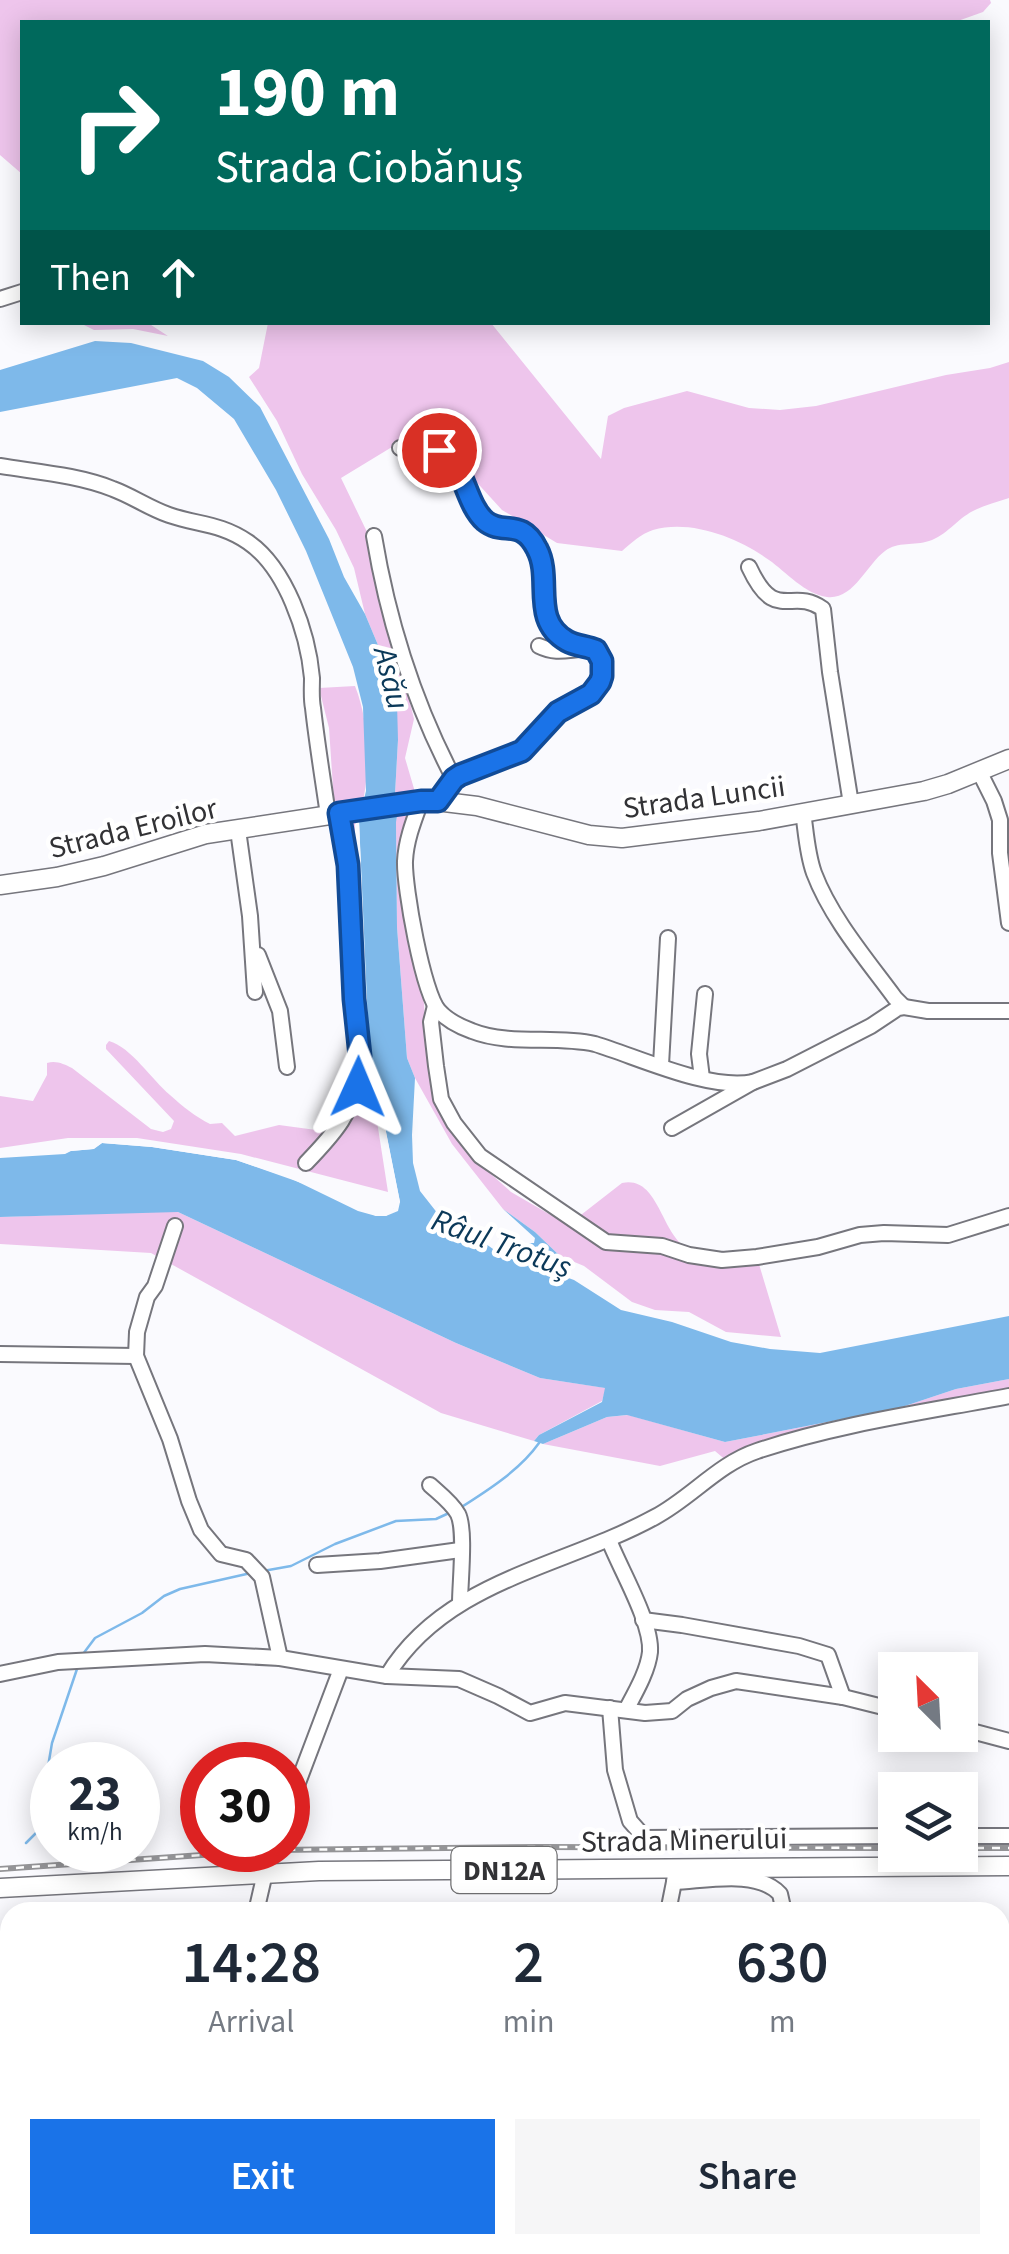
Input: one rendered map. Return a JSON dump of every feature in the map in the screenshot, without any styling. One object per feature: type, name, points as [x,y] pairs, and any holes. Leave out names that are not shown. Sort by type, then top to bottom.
[{"type":"main road","name":"Strada Luncii","points":[[333,814],[421,802],[477,806],[589,835],[622,838],[727,826],[936,788],[1009,759]]},
{"type":"main road","name":"Strada Eroilor","points":[[0,885],[78,873],[143,856],[193,837],[333,814]]},
{"type":"main road","name":"Strada Minerului","points":[[0,1888],[264,1873],[675,1875],[1009,1866]]},
{"type":"street","points":[[400,448],[445,452],[484,520],[527,535],[542,561],[542,603],[549,623],[563,639],[599,654],[602,669],[600,682],[591,694],[558,712],[522,751],[476,767],[421,802],[405,862],[425,982],[435,1006],[448,1018],[482,1034],[576,1040],[702,1078],[736,1084],[753,1082]]},
{"type":"street","points":[[0,466],[86,481],[172,516],[215,525],[249,542],[268,558],[282,578],[306,647],[312,704],[333,814],[348,865],[360,1071],[354,1098],[342,1123],[306,1163]]},
{"type":"street","points":[[374,536],[409,680],[454,779]]},
{"type":"street","points":[[750,567],[768,598],[784,603],[813,602],[823,608],[851,804]]},
{"type":"street","points":[[539,646],[558,652],[591,648]]},
{"type":"street","points":[[979,771],[1000,820],[1009,923]]},
{"type":"street","points":[[803,812],[810,858],[819,885],[842,924],[904,1006],[928,1011],[1009,1011]]},
{"type":"street","points":[[238,830],[255,992]]},
{"type":"street","points":[[251,930],[280,1011],[286,1067]]},
{"type":"street","points":[[661,1065],[668,938]]},
{"type":"street","points":[[702,1078],[699,1054],[705,994]]},
{"type":"street","points":[[435,1006],[431,1022],[436,1066],[442,1099],[454,1124],[480,1156],[606,1242],[662,1246],[722,1260],[818,1247],[860,1235],[948,1234],[1009,1216]]},
{"type":"street","points":[[672,1128],[753,1082],[788,1070],[904,1006]]},
{"type":"street","points":[[175,1226],[156,1286],[147,1298],[137,1332],[136,1356],[202,1530],[221,1554],[246,1560],[262,1577],[280,1658]]},
{"type":"street","points":[[0,1354],[136,1356]]},
{"type":"street","points":[[386,1676],[399,1656],[460,1603],[659,1515],[726,1466],[753,1452],[842,1428],[1009,1396]]},
{"type":"street","points":[[430,1485],[460,1517],[460,1603]]},
{"type":"street","points":[[609,1540],[650,1642],[650,1655],[618,1709]]},
{"type":"street","points":[[317,1565],[460,1550]]},
{"type":"street","points":[[644,1620],[799,1646],[828,1656],[844,1696]]},
{"type":"street","points":[[0,1674],[58,1662],[205,1654],[280,1658],[386,1676],[459,1680],[530,1713],[566,1703],[644,1713],[672,1711],[710,1688],[736,1682],[844,1696],[878,1705]]},
{"type":"street","points":[[310,1751],[341,1669]]},
{"type":"street","name":"Strada Minerului","points":[[618,1709],[615,1770],[630,1822],[645,1838],[878,1836]]},
{"type":"street","points":[[978,1733],[1009,1742]]},
{"type":"street","points":[[978,1836],[1009,1836]]},
{"type":"street","points":[[258,1902],[264,1873]]},
{"type":"street","points":[[670,1902],[675,1875],[766,1882],[780,1894],[782,1902]]},
{"type":"shaded area","points":[[0,0],[991,3],[983,12],[961,20],[20,20],[20,172],[0,155]]},
{"type":"shaded area","points":[[84,325],[151,325],[168,336],[133,329],[94,330]]},
{"type":"shaded area","points":[[268,325],[493,325],[601,459],[608,416],[687,391],[749,408],[780,410],[816,406],[1009,362],[1009,498],[973,511],[935,539],[890,548],[852,587],[836,596],[811,592],[757,552],[698,529],[653,530],[622,551],[557,543],[502,510],[439,441],[392,447],[341,478],[368,534],[414,719],[405,758],[415,792],[410,862],[428,1062],[437,1105],[464,1150],[511,1192],[568,1225],[622,1183],[634,1183],[651,1195],[676,1238],[691,1250],[755,1251],[781,1337],[726,1332],[689,1312],[655,1310],[632,1302],[584,1266],[560,1256],[503,1209],[452,1144],[415,1078],[407,1058],[397,927],[398,740],[383,657],[365,614],[354,568],[336,530],[249,377],[259,368]]},
{"type":"shaded area","points":[[355,686],[367,739],[367,777],[355,829],[362,1025],[388,1192],[241,1154],[137,1138],[68,1138],[0,1148],[0,1096],[33,1101],[50,1062],[72,1068],[151,1129],[171,1129],[174,1121],[106,1049],[109,1041],[133,1057],[189,1111],[210,1124],[222,1123],[235,1136],[279,1125],[331,1132],[356,1073],[344,868],[335,817],[329,728],[319,688]]},
{"type":"shaded area","points":[[178,1212],[456,1343],[540,1378],[606,1388],[602,1401],[534,1441],[441,1413],[151,1253],[0,1244],[0,1217]]},
{"type":"shaded area","points":[[1009,1379],[1009,1399],[728,1462],[715,1451],[660,1466],[543,1444],[607,1417],[628,1415],[725,1442],[899,1408],[956,1389]]},
{"type":"water","points":[[95,341],[131,343],[203,361],[229,377],[260,407],[329,539],[383,657],[397,703],[397,927],[407,1058],[415,1078],[413,1163],[420,1191],[442,1219],[466,1230],[503,1256],[543,1270],[544,1264],[528,1243],[534,1243],[535,1238],[503,1209],[560,1256],[551,1263],[563,1276],[621,1310],[731,1342],[770,1349],[820,1353],[1009,1316],[1009,1379],[956,1389],[899,1408],[725,1442],[627,1415],[607,1417],[543,1444],[534,1441],[602,1402],[605,1388],[540,1378],[456,1343],[178,1212],[0,1217],[0,1158],[65,1154],[93,1149],[102,1143],[236,1160],[290,1178],[376,1216],[386,1216],[400,1202],[369,1046],[359,820],[366,791],[363,707],[353,667],[306,551],[276,490],[234,419],[197,388],[177,378],[0,412],[0,370]]},
{"type":"pier","points":[[359,820],[367,1026],[400,1202],[398,1211],[376,1216],[327,1192],[236,1160],[102,1143],[94,1149],[66,1148],[92,1144],[102,1138],[236,1155],[292,1173],[360,1206],[377,1211],[394,1208],[362,1025],[355,830]]},
{"type":"waterway","points":[[460,1508],[513,1471],[539,1443]]},
{"type":"waterway","points":[[263,1571],[291,1566],[396,1521],[436,1519],[449,1513]]},
{"type":"waterway","points":[[83,1654],[95,1638],[142,1613],[164,1596],[251,1573]]},
{"type":"waterway","points":[[26,1843],[37,1832],[52,1743],[77,1669]]},
{"type":"railway","points":[[0,1869],[275,1850],[878,1848]]},
{"type":"railway","points":[[978,1848],[1009,1848]]},
{"type":"route","points":[[358,1087],[360,1056],[348,865],[339,813],[438,801],[460,775],[522,751],[558,712],[591,694],[602,676],[602,661],[596,650],[563,639],[549,623],[542,603],[544,571],[534,542],[521,530],[484,520],[455,465],[439,450]]},
{"type":"water label","name":"Asău","points":[[392,678]]},
{"type":"water label","name":"Râul Trotuș","points":[[502,1243]]}]
